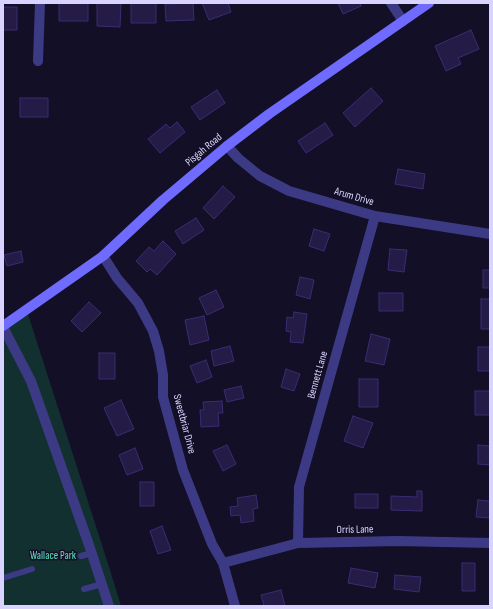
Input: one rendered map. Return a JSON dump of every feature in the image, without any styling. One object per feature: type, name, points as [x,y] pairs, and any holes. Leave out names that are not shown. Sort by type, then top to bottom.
[{"type":"street","points":[[38,61],[40,3]]},
{"type":"street","points":[[391,3],[403,21]]},
{"type":"street","name":"Pisgah Road","points":[[3,326],[103,256],[163,200],[228,146],[314,82],[429,3]]},
{"type":"street","name":"Arum Drive","points":[[228,146],[238,158],[260,176],[289,190],[375,216],[490,234]]},
{"type":"street","name":"Bennett Lane","points":[[298,543],[299,487],[375,216]]},
{"type":"street","name":"Sweetbriar Drive","points":[[103,256],[117,278],[138,302],[153,331],[164,375],[163,397],[183,470],[212,544],[223,564],[235,606]]},
{"type":"street","points":[[3,326],[31,381],[92,553],[109,606]]},
{"type":"street","name":"Orris Lane","points":[[223,564],[298,543],[398,541],[490,543]]},
{"type":"lane","points":[[81,556],[92,553]]},
{"type":"lane","points":[[3,578],[32,569]]},
{"type":"lane","points":[[84,589],[102,584]]},
{"type":"green space","name":"Wallace Park","points":[[27,311],[121,606],[3,606],[3,326]]},
{"type":"building","points":[[59,3],[88,3],[88,21],[59,21]]},
{"type":"building","points":[[97,3],[121,3],[120,27],[97,26]]},
{"type":"building","points":[[131,3],[156,3],[156,23],[131,23]]},
{"type":"building","points":[[193,3],[194,20],[166,21],[165,4]]},
{"type":"building","points":[[202,3],[228,3],[231,12],[209,20]]},
{"type":"building","points":[[338,3],[360,3],[361,6],[343,14]]},
{"type":"building","points":[[3,7],[17,7],[17,30],[3,30]]},
{"type":"building","points":[[471,30],[479,49],[458,58],[461,64],[446,71],[435,46]]},
{"type":"building","points":[[371,88],[383,101],[355,127],[343,113]]},
{"type":"building","points":[[217,90],[225,103],[200,120],[191,107]]},
{"type":"building","points":[[20,98],[48,98],[48,117],[20,117]]},
{"type":"building","points":[[177,122],[185,132],[160,153],[148,139],[166,124],[170,128]]},
{"type":"building","points":[[325,123],[333,135],[306,153],[298,141]]},
{"type":"building","points":[[398,169],[425,174],[423,189],[395,184]]},
{"type":"building","points":[[223,186],[235,197],[214,219],[203,208]]},
{"type":"building","points":[[196,218],[204,230],[183,244],[175,231]]},
{"type":"building","points":[[314,229],[330,234],[324,251],[309,246]]},
{"type":"building","points":[[163,241],[176,254],[157,275],[150,269],[147,272],[136,261],[149,247],[154,251]]},
{"type":"building","points":[[390,249],[407,250],[404,272],[388,270]]},
{"type":"building","points":[[21,251],[23,262],[7,266],[4,255]]},
{"type":"building","points":[[483,270],[490,270],[490,288],[483,288]]},
{"type":"building","points":[[300,277],[314,280],[310,299],[296,295]]},
{"type":"building","points":[[216,290],[224,307],[207,315],[199,298]]},
{"type":"building","points":[[379,293],[403,293],[403,311],[379,311]]},
{"type":"building","points":[[481,299],[490,299],[490,329],[481,329]]},
{"type":"building","points":[[89,302],[101,313],[82,332],[71,321]]},
{"type":"building","points":[[294,312],[307,314],[303,343],[290,342],[291,332],[286,331],[287,317],[293,318]]},
{"type":"building","points":[[204,316],[209,340],[190,345],[185,320]]},
{"type":"building","points":[[371,334],[390,339],[384,365],[365,361]]},
{"type":"building","points":[[230,346],[234,361],[214,366],[211,351]]},
{"type":"building","points":[[478,347],[490,347],[490,371],[478,371]]},
{"type":"building","points":[[99,353],[115,353],[115,379],[99,379]]},
{"type":"building","points":[[206,360],[212,377],[197,383],[190,366]]},
{"type":"building","points":[[286,369],[300,374],[294,391],[281,387]]},
{"type":"building","points":[[359,379],[378,379],[378,407],[359,407]]},
{"type":"building","points":[[241,386],[244,398],[227,402],[224,390]]},
{"type":"building","points":[[475,391],[490,391],[490,415],[475,415]]},
{"type":"building","points":[[121,400],[134,429],[117,436],[104,408]]},
{"type":"building","points":[[222,401],[223,413],[218,413],[219,426],[201,427],[200,410],[204,410],[203,402]]},
{"type":"building","points":[[353,416],[373,423],[363,448],[344,441]]},
{"type":"building","points":[[227,445],[236,464],[223,471],[213,451]]},
{"type":"building","points":[[478,445],[490,446],[490,465],[478,464]]},
{"type":"building","points":[[135,448],[143,469],[127,475],[119,455]]},
{"type":"building","points":[[140,482],[154,482],[154,506],[140,506]]},
{"type":"building","points":[[417,491],[422,491],[422,511],[391,510],[391,496],[417,497]]},
{"type":"building","points":[[355,494],[378,494],[378,508],[355,508]]},
{"type":"building","points":[[256,495],[258,508],[253,509],[254,521],[241,523],[240,515],[231,516],[230,507],[238,506],[237,498]]},
{"type":"building","points":[[478,500],[490,501],[490,518],[476,517]]},
{"type":"building","points":[[162,526],[171,550],[158,554],[150,531]]},
{"type":"building","points":[[462,563],[475,563],[475,591],[462,591]]},
{"type":"building","points":[[351,568],[378,573],[375,588],[348,583]]},
{"type":"building","points":[[395,575],[421,577],[419,592],[394,589]]},
{"type":"building","points":[[281,590],[285,606],[264,606],[261,595]]}]
